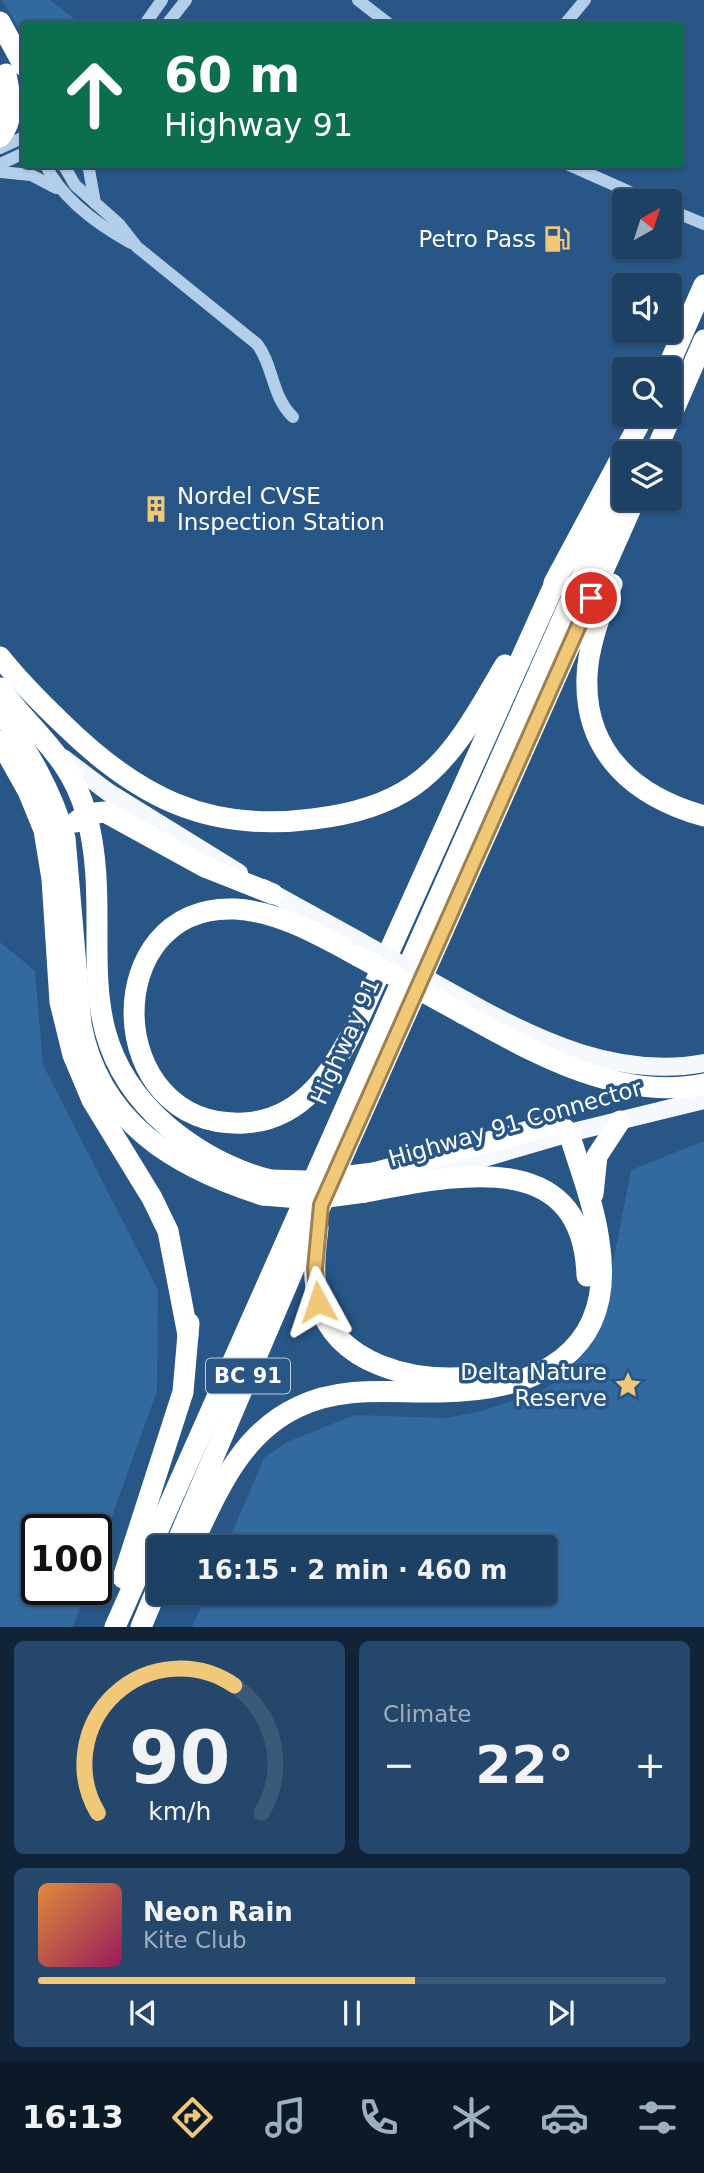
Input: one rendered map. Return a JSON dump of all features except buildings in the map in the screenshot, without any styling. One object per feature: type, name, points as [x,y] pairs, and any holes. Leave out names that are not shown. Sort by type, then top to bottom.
[{"type":"highway","points":[[0,22],[16,66],[21,97]]},
{"type":"highway","points":[[0,137],[9,124],[16,66]]},
{"type":"highway","points":[[672,357],[704,285]]},
{"type":"highway","points":[[662,441],[704,341]]},
{"type":"highway","points":[[0,657],[90,751],[120,774],[163,800],[198,814],[252,823],[320,818],[367,808],[391,799],[413,786],[443,759],[479,710],[561,572],[637,427]]},
{"type":"highway","name":"Highway 91","points":[[115,1627],[612,507]]},
{"type":"highway","name":"Highway 91","points":[[180,1535],[321,1205],[630,511]]},
{"type":"highway","points":[[641,511],[591,648],[587,677],[588,704],[604,748],[633,783],[655,797],[704,816]]},
{"type":"highway","points":[[561,572],[357,1023],[324,1079],[289,1110],[261,1121],[236,1123],[211,1119],[184,1107],[161,1089],[145,1067],[133,1025],[137,979],[155,946],[166,935],[193,917],[220,910],[257,912],[359,949],[464,1007],[526,1050],[582,1072],[639,1084],[704,1084]]},
{"type":"highway","points":[[0,688],[29,725],[60,755],[72,776],[86,814],[94,876],[96,981],[101,1015],[113,1054],[142,1101],[174,1132],[208,1156],[250,1175],[267,1187],[374,1173],[549,1123],[558,1123],[569,1133],[594,1213],[600,1243],[599,1296],[589,1325],[560,1361],[532,1378],[487,1390],[359,1391],[333,1395],[296,1407],[265,1428],[249,1443],[224,1479],[197,1535]]},
{"type":"highway","name":"Highway 91 Connector","points":[[0,711],[38,769],[57,810],[65,838],[81,1024],[92,1067],[105,1094],[132,1124],[183,1161],[231,1185],[267,1187],[312,1199],[365,1192]]},
{"type":"highway","points":[[0,741],[28,791],[44,830],[52,879],[60,1002],[73,1055],[92,1100],[152,1198],[168,1231],[188,1335]]},
{"type":"highway","points":[[65,838],[72,826],[86,814],[105,812],[205,867],[273,894]]},
{"type":"highway","points":[[105,1094],[113,1114],[161,1191],[179,1231],[191,1287],[180,1404],[108,1627]]},
{"type":"highway","points":[[594,1213],[594,1165],[600,1148],[620,1121]]},
{"type":"highway","points":[[321,1205],[315,1269],[318,1302],[333,1332],[361,1357],[424,1376],[456,1379],[484,1376],[528,1365],[558,1344],[569,1332],[586,1297],[586,1253],[573,1219],[547,1192],[517,1178],[494,1175],[428,1181],[365,1192]]},
{"type":"highway","points":[[141,1627],[150,1605]]},
{"type":"highway","points":[[153,1627],[163,1605]]},
{"type":"main road","points":[[60,755],[126,804],[359,949]]},
{"type":"main road","name":"Highway 91 Connector","points":[[464,1007],[586,1055],[642,1065],[704,1063]]},
{"type":"main road","name":"Highway 91 Connector","points":[[365,1192],[569,1133],[704,1100]]},
{"type":"street","points":[[147,21],[162,0]]},
{"type":"street","points":[[169,21],[186,0]]},
{"type":"street","points":[[358,0],[385,21]]},
{"type":"street","points":[[568,21],[585,0]]},
{"type":"street","points":[[0,148],[21,138]]},
{"type":"street","points":[[0,164],[21,154]]},
{"type":"street","points":[[48,168],[67,196]]},
{"type":"street","points":[[65,168],[75,185],[137,247],[257,344],[266,359],[279,400],[293,417]]},
{"type":"street","points":[[89,168],[96,204]]},
{"type":"street","points":[[576,168],[623,189]]},
{"type":"street","points":[[0,172],[31,175],[67,196],[110,232],[137,247]]},
{"type":"street","points":[[682,215],[704,224]]},
{"type":"shaded area","points":[[2,0],[50,0],[77,21],[21,21],[21,32]]},
{"type":"shaded area","points":[[0,942],[35,971],[43,1065],[158,1290],[157,1391],[112,1516],[112,1514],[21,1514],[21,1605],[81,1605],[73,1627],[0,1627]]},
{"type":"shaded area","name":"Delta Nature Reserve","points":[[704,1141],[704,1627],[192,1627],[202,1605],[557,1605],[557,1535],[231,1535],[264,1458],[287,1442],[355,1415],[446,1418],[482,1411],[541,1391],[562,1378],[592,1344],[602,1319],[631,1170]]},
{"type":"place","name":"Petro Pass","points":[[557,239]]},
{"type":"place","name":"Nordel CVSE Inspection Station","points":[[156,509]]},
{"type":"place","name":"Delta Nature Reserve","points":[[628,1385]]},
{"type":"route","points":[[318,1302],[315,1269],[321,1205],[591,598]]}]
